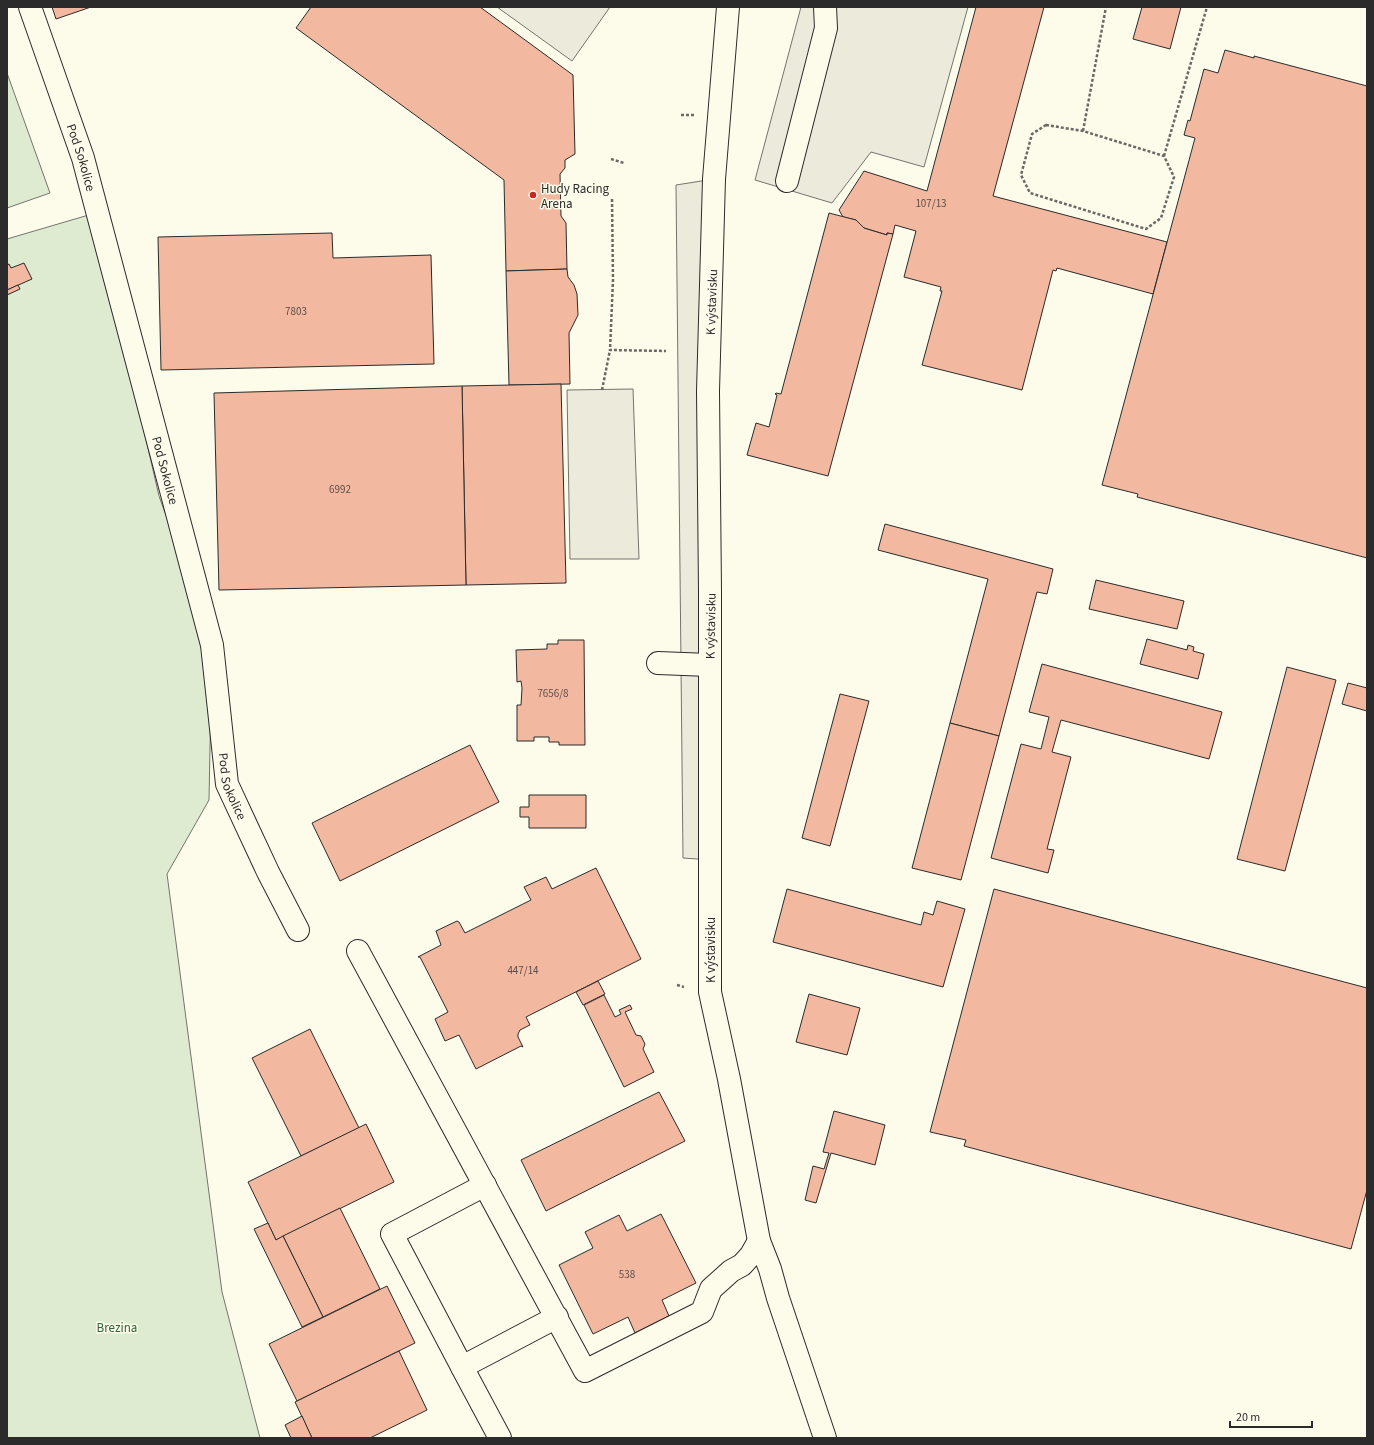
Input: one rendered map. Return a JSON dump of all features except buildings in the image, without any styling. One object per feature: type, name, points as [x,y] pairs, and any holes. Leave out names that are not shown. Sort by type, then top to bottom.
[{"type":"street","name":"Pod Sokolice","points":[[30,7],[83,158],[212,646],[227,784],[268,872],[298,930]]},
{"type":"street","name":"K výstavisku","points":[[728,7],[723,56],[714,201],[708,391],[711,860],[710,992],[729,1079],[759,1241],[770,1269],[778,1298],[825,1438]]},
{"type":"street","points":[[787,181],[826,28],[824,7]]},
{"type":"street","points":[[658,663],[709,665]]},
{"type":"street","points":[[358,950],[585,1371],[702,1312],[711,1289],[731,1271],[742,1265],[759,1241]]},
{"type":"street","points":[[485,1185],[392,1234],[500,1438]]},
{"type":"street","points":[[462,1367],[557,1317]]},
{"type":"path","points":[[1083,131],[1106,7]]},
{"type":"path","points":[[1164,156],[1083,131],[1046,125],[1032,134],[1021,175],[1030,193],[1146,229],[1161,218],[1174,177],[1164,156],[1207,7]]},
{"type":"path","points":[[611,160],[624,163]]},
{"type":"path","points":[[602,390],[610,350],[613,280],[612,199]]},
{"type":"path","points":[[610,350],[666,351]]},
{"type":"green space","points":[[7,73],[50,193],[7,208]]},
{"type":"green space","name":"Brezina","points":[[92,214],[159,496],[212,645],[209,800],[167,874],[222,1292],[260,1438],[7,1438],[7,239]]},
{"type":"shaded area","points":[[497,7],[610,7],[572,61]]},
{"type":"shaded area","points":[[801,7],[968,7],[924,167],[871,152],[832,203],[755,180]]},
{"type":"shaded area","points":[[714,179],[711,860],[683,858],[676,185]]},
{"type":"shaded area","points":[[633,389],[639,559],[570,559],[567,390]]},
{"type":"place","name":"Hudy Racing Arena","points":[[533,195]]}]
